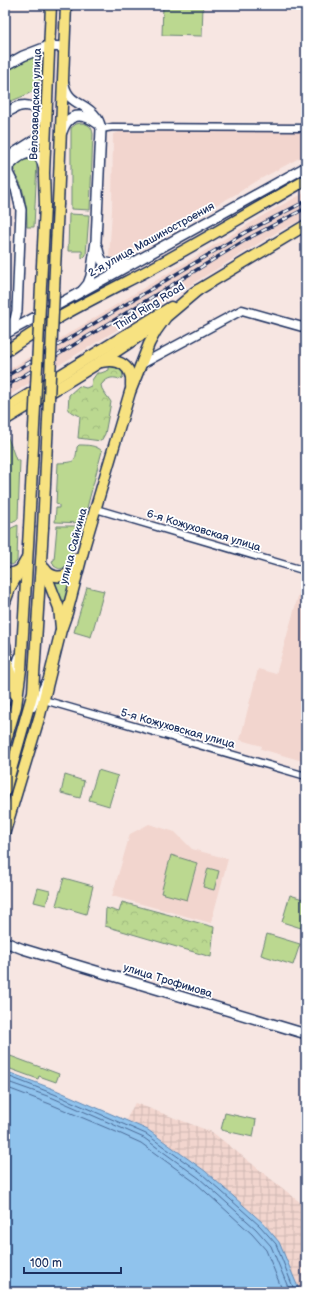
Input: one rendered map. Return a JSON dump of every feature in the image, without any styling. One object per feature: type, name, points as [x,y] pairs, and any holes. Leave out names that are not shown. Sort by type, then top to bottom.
[{"type":"main road","name":"Велозаводская улица","points":[[28,552],[45,205],[44,173],[51,5]]},
{"type":"main road","points":[[62,132],[66,5]]},
{"type":"main road","points":[[5,66],[24,56],[49,46],[64,47]]},
{"type":"main road","points":[[63,75],[66,92],[69,98],[93,114],[96,117],[100,127],[96,240],[91,276],[88,284],[80,293]]},
{"type":"main road","points":[[5,113],[20,106],[33,107],[45,119],[46,126],[41,136],[14,153],[10,158],[8,167],[8,173],[16,189],[21,210],[17,311],[15,319],[6,333]]},
{"type":"main road","points":[[62,132],[67,122],[77,116],[89,118],[100,127]]},
{"type":"main road","name":"улица Сайкина","points":[[5,790],[30,704],[34,681],[62,132]]},
{"type":"main road","points":[[8,167],[18,157],[32,152],[38,154],[42,162],[44,173]]},
{"type":"main road","name":"2-я улица Машиностроения","points":[[6,333],[80,293],[130,263],[306,167]]},
{"type":"main road","points":[[5,352],[48,324],[145,272],[306,180]]},
{"type":"main road","name":"Third Ring Road","points":[[5,409],[306,225]]},
{"type":"main road","points":[[96,240],[100,257],[103,262],[116,265],[130,263]]},
{"type":"main road","points":[[5,420],[100,363],[138,338],[198,290]]},
{"type":"main road","points":[[17,311],[22,319],[29,320]]},
{"type":"main road","name":"улица Сайкина","points":[[51,669],[85,544],[130,392],[149,344],[166,317]]},
{"type":"main road","points":[[100,363],[112,361],[123,364],[130,376],[130,392]]},
{"type":"main road","points":[[41,564],[50,575],[62,576],[67,574],[72,569],[85,544]]},
{"type":"main road","points":[[5,602],[10,588],[23,568],[28,552]]},
{"type":"main road","points":[[5,743],[16,706],[21,676],[28,552]]},
{"type":"main road","points":[[41,564],[58,608],[61,630]]},
{"type":"main road","points":[[5,572],[13,573],[23,568]]},
{"type":"main road","points":[[5,645],[16,706]]},
{"type":"main road","points":[[5,831],[44,700],[51,669]]},
{"type":"main road","name":"улица Трофимова","points":[[5,942],[23,949],[306,1034]]},
{"type":"main road","name":"улица Трофимова","points":[[5,946],[23,949]]},
{"type":"street","points":[[100,127],[306,128]]},
{"type":"street","points":[[140,365],[242,310],[306,328]]},
{"type":"street","name":"6-я Кожуховская улица","points":[[96,509],[306,571]]},
{"type":"street","points":[[6,689],[12,678],[22,645]]},
{"type":"street","points":[[5,702],[9,677],[8,667]]},
{"type":"street","name":"улица Сайкина","points":[[23,730],[51,669]]},
{"type":"street","name":"5-я Кожуховская улица","points":[[44,700],[306,776]]},
{"type":"shaded area","points":[[126,130],[302,131],[303,156],[117,259],[109,257],[112,211],[113,134]]},
{"type":"shaded area","points":[[306,192],[306,218],[279,231],[5,398],[5,372],[269,212]]},
{"type":"shaded area","points":[[301,586],[306,588],[306,762],[261,749],[262,746],[240,740],[258,669],[276,674]]},
{"type":"shaded area","points":[[149,824],[175,832],[192,849],[228,859],[211,923],[112,896],[130,834]]},
{"type":"shaded area","points":[[135,1103],[212,1132],[306,1207],[306,1292],[300,1292],[279,1242],[263,1223],[205,1171],[149,1130],[126,1120]]},
{"type":"green space","points":[[163,5],[203,5],[202,36],[162,35]]},
{"type":"green space","points":[[32,57],[37,58],[40,62],[42,72],[39,83],[30,93],[7,103],[5,99],[5,72]]},
{"type":"green space","points":[[81,123],[89,126],[92,129],[93,134],[90,210],[71,209],[71,128],[76,124]]},
{"type":"green space","points":[[23,158],[35,158],[37,162],[34,227],[27,227],[24,196],[15,172],[17,163]]},
{"type":"green space","points":[[69,214],[89,215],[86,255],[82,259],[82,251],[68,251]]},
{"type":"green space","points":[[112,364],[122,369],[123,378],[109,379],[101,385],[111,402],[105,434],[101,441],[78,438],[80,416],[68,410],[69,395],[79,386],[86,388],[91,386],[92,380],[97,373],[109,370],[109,367]]},
{"type":"green space","points":[[5,429],[16,460],[20,460],[18,519],[5,525],[7,482]]},
{"type":"green space","points":[[79,445],[94,446],[102,451],[83,523],[55,522],[56,508],[59,508],[59,505],[56,504],[58,463],[73,461],[76,457],[77,447]]},
{"type":"green space","points":[[18,525],[17,561],[12,565],[5,562],[5,531]]},
{"type":"green space","points":[[57,526],[81,526],[69,561],[61,569],[54,566],[52,561],[54,560]]},
{"type":"green space","points":[[73,574],[64,615],[52,580]]},
{"type":"green space","points":[[87,587],[104,591],[91,637],[74,632]]},
{"type":"green space","points":[[98,770],[118,776],[109,806],[89,800]]},
{"type":"green space","points":[[65,775],[84,781],[80,798],[61,793]]},
{"type":"green space","points":[[171,855],[197,863],[187,900],[161,893]]},
{"type":"green space","points":[[208,868],[219,871],[214,890],[203,887]]},
{"type":"green space","points":[[64,878],[93,886],[86,914],[56,905]]},
{"type":"green space","points":[[38,888],[50,891],[46,905],[34,902]]},
{"type":"green space","points":[[290,895],[306,900],[306,910],[301,928],[282,922]]},
{"type":"green space","points":[[122,902],[214,927],[211,957],[105,926],[106,908],[119,912]]},
{"type":"green space","points":[[267,934],[300,944],[293,965],[261,955]]},
{"type":"green space","points":[[5,1054],[59,1074],[56,1082],[39,1076],[38,1079],[5,1067]]},
{"type":"green space","points":[[225,1113],[256,1120],[253,1137],[221,1130]]},
{"type":"water","points":[[5,1071],[56,1090],[148,1130],[205,1171],[263,1223],[279,1242],[300,1292],[5,1292]]},
{"type":"railway","points":[[5,377],[246,232],[306,201]]},
{"type":"railway","points":[[5,387],[247,239],[306,208]]}]
